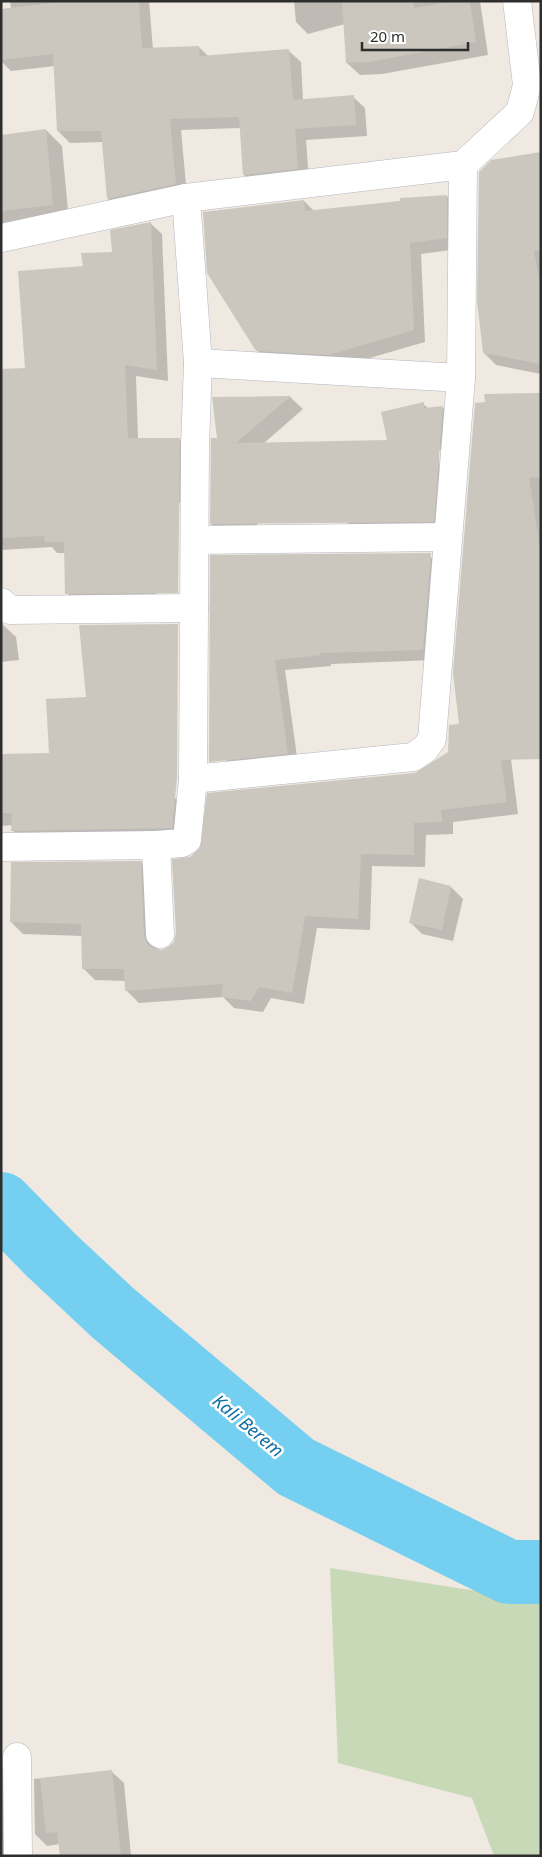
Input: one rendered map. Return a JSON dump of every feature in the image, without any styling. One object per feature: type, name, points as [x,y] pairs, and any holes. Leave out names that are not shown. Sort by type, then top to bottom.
[{"type":"street","points":[[1,238],[186,198],[463,165],[520,112],[527,85],[517,1]]},
{"type":"street","points":[[193,779],[413,757],[425,749],[432,739],[460,378],[463,165]]},
{"type":"street","points":[[1,846],[156,845],[182,843],[186,840],[193,779],[198,363],[186,198]]},
{"type":"street","points":[[198,363],[460,378]]},
{"type":"street","points":[[195,540],[448,537]]},
{"type":"street","points":[[1,602],[10,610],[194,608]]},
{"type":"street","points":[[156,845],[160,934]]},
{"type":"street","points":[[17,1758],[18,1856]]},
{"type":"green space","points":[[330,1568],[541,1601],[541,1856],[494,1856],[472,1798],[338,1763]]},
{"type":"building","points":[[66,1],[139,1],[142,48],[199,46],[200,56],[289,49],[293,100],[354,95],[356,125],[295,129],[298,169],[243,175],[239,117],[170,119],[176,184],[107,199],[101,131],[57,131],[53,54],[1,60],[1,9]]},
{"type":"building","points":[[342,1],[413,1],[414,8],[454,1],[470,1],[476,42],[369,62],[346,63]]},
{"type":"building","points":[[46,129],[53,205],[1,211],[1,135]]},
{"type":"building","points":[[541,152],[541,251],[534,251],[541,288],[541,364],[483,353],[477,301],[479,172],[491,160]]},
{"type":"building","points":[[447,195],[447,238],[410,243],[414,330],[329,355],[256,351],[207,273],[203,212],[304,200],[305,211],[400,201],[400,198]]},
{"type":"building","points":[[151,222],[157,370],[125,365],[128,438],[180,438],[178,593],[65,594],[64,542],[45,542],[44,536],[1,538],[1,369],[25,368],[18,271],[83,266],[81,253],[112,252],[110,230]]},
{"type":"building","points":[[541,393],[541,477],[529,478],[541,553],[541,759],[501,760],[507,802],[441,810],[442,822],[414,823],[414,855],[361,854],[358,919],[305,916],[292,993],[259,987],[251,1001],[221,997],[223,984],[125,991],[124,969],[82,969],[81,924],[10,922],[11,862],[141,861],[144,935],[147,943],[153,948],[161,950],[174,942],[176,933],[172,859],[190,857],[200,848],[207,793],[415,773],[448,752],[449,725],[459,724],[453,673],[475,403],[485,402],[484,394]]},
{"type":"building","points":[[291,396],[236,443],[387,440],[381,412],[424,402],[424,408],[443,406],[434,522],[210,524],[211,438],[217,438],[212,397]]},
{"type":"building","points":[[431,553],[423,650],[320,653],[321,655],[275,660],[288,754],[209,762],[210,555]]},
{"type":"building","points":[[178,624],[177,778],[172,828],[11,831],[12,813],[1,813],[1,754],[49,753],[46,699],[86,697],[79,625]]},
{"type":"building","points":[[419,878],[451,886],[442,930],[409,923]]},
{"type":"building","points":[[112,1770],[121,1856],[60,1856],[57,1832],[46,1833],[40,1778]]},
{"type":"waterway","name":"Kali Berem","points":[[1,1204],[50,1254],[113,1313],[296,1467],[509,1572],[541,1572]]}]
